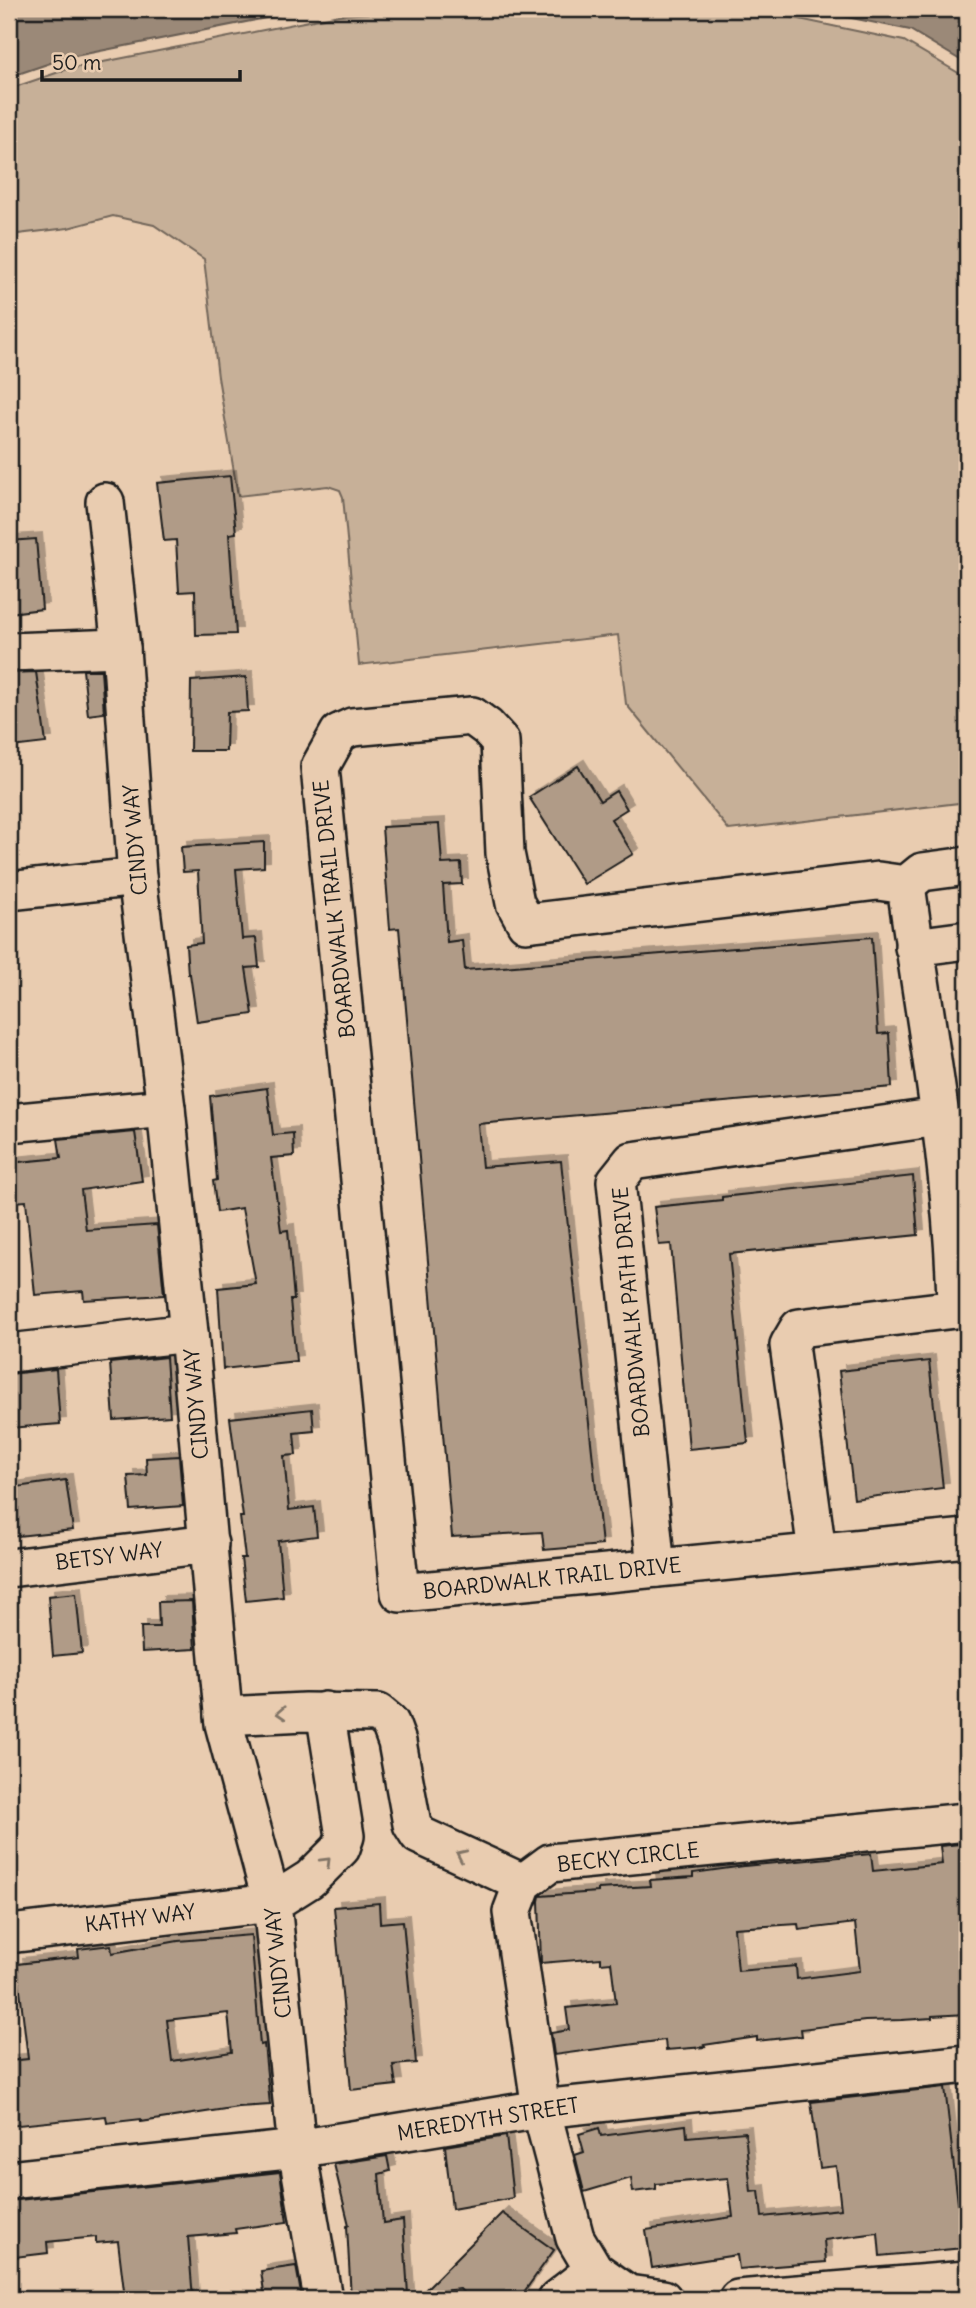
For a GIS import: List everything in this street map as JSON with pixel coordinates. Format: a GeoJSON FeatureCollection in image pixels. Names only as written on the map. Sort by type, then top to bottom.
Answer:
{"type":"FeatureCollection","features":[{"type":"Feature","properties":{"kind":"street","name":"CINDY WAY"},"geometry":{"type":"LineString","coordinates":[[105,502],[121,648],[137,877],[166,1108],[190,1333],[223,1716],[272,1903],[297,2149],[323,2299]]}},
{"type":"Feature","properties":{"kind":"street"},"geometry":{"type":"LineString","coordinates":[[9,652],[121,648]]}},
{"type":"Feature","properties":{"kind":"street","name":"BOARDWALK TRAIL DRIVE"},"geometry":{"type":"LineString","coordinates":[[906,885],[878,881],[526,923],[515,903],[505,853],[500,741],[487,727],[472,716],[352,727],[339,733],[320,767],[400,1593],[967,1538]]}},
{"type":"Feature","properties":{"kind":"street"},"geometry":{"type":"LineString","coordinates":[[817,1552],[789,1345],[799,1328],[956,1309],[955,1258],[939,1117],[906,885],[922,872],[967,866]]}},
{"type":"Feature","properties":{"kind":"street"},"geometry":{"type":"LineString","coordinates":[[9,891],[137,877]]}},
{"type":"Feature","properties":{"kind":"street"},"geometry":{"type":"LineString","coordinates":[[914,947],[967,940]]}},
{"type":"Feature","properties":{"kind":"street"},"geometry":{"type":"LineString","coordinates":[[9,1123],[166,1108]]}},
{"type":"Feature","properties":{"kind":"street","name":"BOARDWALK PATH DRIVE"},"geometry":{"type":"LineString","coordinates":[[656,1568],[616,1181],[632,1161],[939,1117]]}},
{"type":"Feature","properties":{"kind":"street"},"geometry":{"type":"LineString","coordinates":[[9,1353],[190,1333]]}},
{"type":"Feature","properties":{"kind":"street","name":"BETSY WAY"},"geometry":{"type":"LineString","coordinates":[[9,1568],[209,1544]]}},
{"type":"Feature","properties":{"kind":"street"},"geometry":{"type":"LineString","coordinates":[[272,1903],[310,1879],[341,1848],[345,1836],[325,1712]]}},
{"type":"Feature","properties":{"kind":"street"},"geometry":{"type":"LineString","coordinates":[[223,1716],[378,1713],[390,1723],[397,1742],[412,1824],[419,1835],[523,1883],[512,1912],[541,2109],[575,2238],[594,2270],[628,2294],[663,2299]]}},
{"type":"Feature","properties":{"kind":"street","name":"BECKY CIRCLE"},"geometry":{"type":"LineString","coordinates":[[523,1883],[550,1863],[967,1822]]}},
{"type":"Feature","properties":{"kind":"street","name":"KATHY WAY"},"geometry":{"type":"LineString","coordinates":[[9,1934],[272,1903]]}},
{"type":"Feature","properties":{"kind":"street","name":"MEREDYTH STREET"},"geometry":{"type":"LineString","coordinates":[[9,2180],[297,2149],[541,2109],[967,2064]]}},
{"type":"Feature","properties":{"kind":"street"},"geometry":{"type":"LineString","coordinates":[[557,2299],[594,2270]]}},
{"type":"Feature","properties":{"kind":"street"},"geometry":{"type":"LineString","coordinates":[[738,2299],[967,2280]]}},
{"type":"Feature","properties":{"kind":"shaded area"},"geometry":{"type":"Polygon","coordinates":[[[9,9],[311,9],[65,58],[9,77],[9,9]]]}},
{"type":"Feature","properties":{"kind":"shaded area"},"geometry":{"type":"Polygon","coordinates":[[[448,9],[752,9],[904,41],[967,78],[967,802],[729,830],[626,704],[618,635],[359,665],[343,497],[340,490],[328,486],[238,496],[218,377],[204,259],[154,225],[113,216],[68,228],[9,235],[9,89],[68,69],[339,15],[448,9]]]}},
{"type":"Feature","properties":{"kind":"shaded area"},"geometry":{"type":"Polygon","coordinates":[[[808,9],[967,9],[967,64],[910,30],[808,9]]]}},
{"type":"Feature","properties":{"kind":"building"},"geometry":{"type":"Polygon","coordinates":[[[230,476],[236,533],[229,534],[236,634],[196,635],[195,591],[179,592],[176,540],[164,541],[157,483],[230,476]]]}},
{"type":"Feature","properties":{"kind":"building"},"geometry":{"type":"Polygon","coordinates":[[[36,539],[42,609],[9,613],[9,541],[36,539]]]}},
{"type":"Feature","properties":{"kind":"building"},"geometry":{"type":"Polygon","coordinates":[[[83,670],[101,670],[104,713],[88,715],[83,670]]]}},
{"type":"Feature","properties":{"kind":"building"},"geometry":{"type":"Polygon","coordinates":[[[36,672],[46,743],[12,747],[9,673],[36,672]]]}},
{"type":"Feature","properties":{"kind":"building"},"geometry":{"type":"Polygon","coordinates":[[[246,677],[248,711],[227,712],[226,751],[190,751],[191,681],[246,677]]]}},
{"type":"Feature","properties":{"kind":"building"},"geometry":{"type":"Polygon","coordinates":[[[578,766],[600,801],[616,791],[627,809],[611,819],[633,854],[584,884],[529,797],[578,766]]]}},
{"type":"Feature","properties":{"kind":"building"},"geometry":{"type":"Polygon","coordinates":[[[439,824],[442,864],[461,863],[462,884],[443,885],[447,942],[462,940],[465,970],[872,937],[878,1034],[889,1033],[892,1087],[478,1124],[482,1167],[561,1161],[602,1545],[544,1550],[542,1532],[452,1537],[399,928],[390,929],[382,827],[439,824]]]}},
{"type":"Feature","properties":{"kind":"building"},"geometry":{"type":"Polygon","coordinates":[[[264,842],[264,867],[236,869],[242,939],[256,938],[259,967],[246,968],[253,1014],[197,1022],[188,974],[186,945],[202,943],[198,871],[183,872],[181,847],[264,842]]]}},
{"type":"Feature","properties":{"kind":"building"},"geometry":{"type":"Polygon","coordinates":[[[267,1088],[273,1135],[293,1133],[294,1156],[271,1158],[281,1231],[288,1230],[294,1300],[290,1300],[296,1361],[223,1369],[218,1288],[256,1284],[242,1208],[217,1212],[213,1181],[217,1180],[210,1096],[267,1088]]]}},
{"type":"Feature","properties":{"kind":"building"},"geometry":{"type":"Polygon","coordinates":[[[135,1132],[142,1181],[81,1190],[86,1230],[157,1225],[164,1295],[84,1300],[83,1291],[35,1295],[26,1201],[14,1202],[9,1163],[61,1158],[58,1139],[135,1132]]]}},
{"type":"Feature","properties":{"kind":"building"},"geometry":{"type":"Polygon","coordinates":[[[913,1176],[918,1235],[729,1254],[748,1443],[689,1449],[671,1244],[659,1245],[654,1207],[913,1176]]]}},
{"type":"Feature","properties":{"kind":"building"},"geometry":{"type":"Polygon","coordinates":[[[166,1357],[170,1416],[114,1420],[110,1363],[166,1357]]]}},
{"type":"Feature","properties":{"kind":"building"},"geometry":{"type":"Polygon","coordinates":[[[929,1361],[943,1488],[854,1499],[839,1371],[929,1361]]]}},
{"type":"Feature","properties":{"kind":"building"},"geometry":{"type":"Polygon","coordinates":[[[56,1369],[60,1424],[9,1428],[9,1374],[56,1369]]]}},
{"type":"Feature","properties":{"kind":"building"},"geometry":{"type":"Polygon","coordinates":[[[312,1409],[314,1431],[294,1433],[296,1455],[284,1456],[289,1510],[314,1507],[317,1536],[278,1541],[283,1597],[246,1601],[241,1558],[245,1558],[240,1517],[243,1517],[230,1418],[312,1409]]]}},
{"type":"Feature","properties":{"kind":"building"},"geometry":{"type":"Polygon","coordinates":[[[179,1456],[183,1506],[131,1510],[128,1476],[147,1475],[146,1458],[179,1456]]]}},
{"type":"Feature","properties":{"kind":"building"},"geometry":{"type":"Polygon","coordinates":[[[66,1480],[73,1530],[9,1537],[9,1488],[66,1480]]]}},
{"type":"Feature","properties":{"kind":"building"},"geometry":{"type":"Polygon","coordinates":[[[76,1593],[82,1653],[53,1656],[48,1596],[76,1593]]]}},
{"type":"Feature","properties":{"kind":"building"},"geometry":{"type":"Polygon","coordinates":[[[192,1601],[195,1649],[142,1652],[141,1627],[159,1627],[158,1602],[192,1601]]]}},
{"type":"Feature","properties":{"kind":"building"},"geometry":{"type":"Polygon","coordinates":[[[960,1844],[967,1920],[967,2014],[865,2021],[801,2029],[802,2036],[757,2041],[757,2037],[704,2045],[705,2047],[666,2050],[665,2040],[554,2055],[551,2033],[569,2030],[566,2008],[616,2003],[611,1962],[601,1963],[601,1958],[541,1963],[540,1896],[651,1886],[650,1880],[693,1877],[693,1873],[744,1866],[871,1854],[873,1871],[942,1864],[940,1846],[960,1844]],[[855,1923],[799,1930],[798,1924],[734,1928],[738,1971],[796,1966],[797,1979],[860,1971],[855,1923]]]}},
{"type":"Feature","properties":{"kind":"building"},"geometry":{"type":"Polygon","coordinates":[[[379,1903],[380,1923],[403,1921],[416,2063],[393,2065],[396,2085],[351,2090],[334,1907],[379,1903]]]}},
{"type":"Feature","properties":{"kind":"building"},"geometry":{"type":"Polygon","coordinates":[[[251,1935],[260,2045],[264,2044],[270,2105],[238,2107],[141,2122],[141,2119],[107,2123],[106,2116],[9,2126],[9,2061],[28,2059],[17,1964],[79,1957],[78,1949],[111,1945],[112,1953],[178,1941],[251,1935]],[[228,2013],[167,2020],[172,2061],[232,2052],[228,2013]]]}},
{"type":"Feature","properties":{"kind":"building"},"geometry":{"type":"Polygon","coordinates":[[[945,2087],[963,2248],[880,2256],[878,2233],[824,2240],[826,2262],[739,2269],[737,2255],[652,2268],[646,2230],[733,2217],[728,2178],[656,2184],[656,2189],[633,2192],[631,2178],[584,2192],[575,2155],[584,2152],[579,2134],[599,2128],[601,2136],[686,2125],[687,2137],[745,2132],[751,2192],[759,2191],[762,2217],[841,2209],[836,2166],[820,2168],[811,2102],[945,2087]]]}},
{"type":"Feature","properties":{"kind":"building"},"geometry":{"type":"Polygon","coordinates":[[[506,2136],[513,2198],[452,2209],[445,2146],[506,2136]]]}},
{"type":"Feature","properties":{"kind":"building"},"geometry":{"type":"Polygon","coordinates":[[[387,2156],[390,2171],[379,2174],[383,2223],[403,2220],[408,2294],[351,2299],[349,2225],[334,2164],[387,2156]]]}},
{"type":"Feature","properties":{"kind":"building"},"geometry":{"type":"Polygon","coordinates":[[[280,2172],[287,2222],[235,2229],[236,2233],[188,2237],[193,2299],[125,2299],[118,2241],[96,2243],[96,2237],[47,2242],[48,2253],[15,2257],[9,2201],[280,2172]]]}},
{"type":"Feature","properties":{"kind":"building"},"geometry":{"type":"Polygon","coordinates":[[[502,2213],[554,2250],[519,2299],[469,2299],[460,2289],[422,2293],[502,2213]]]}},
{"type":"Feature","properties":{"kind":"building"},"geometry":{"type":"Polygon","coordinates":[[[296,2266],[302,2299],[265,2299],[261,2271],[296,2266]]]}}]}
